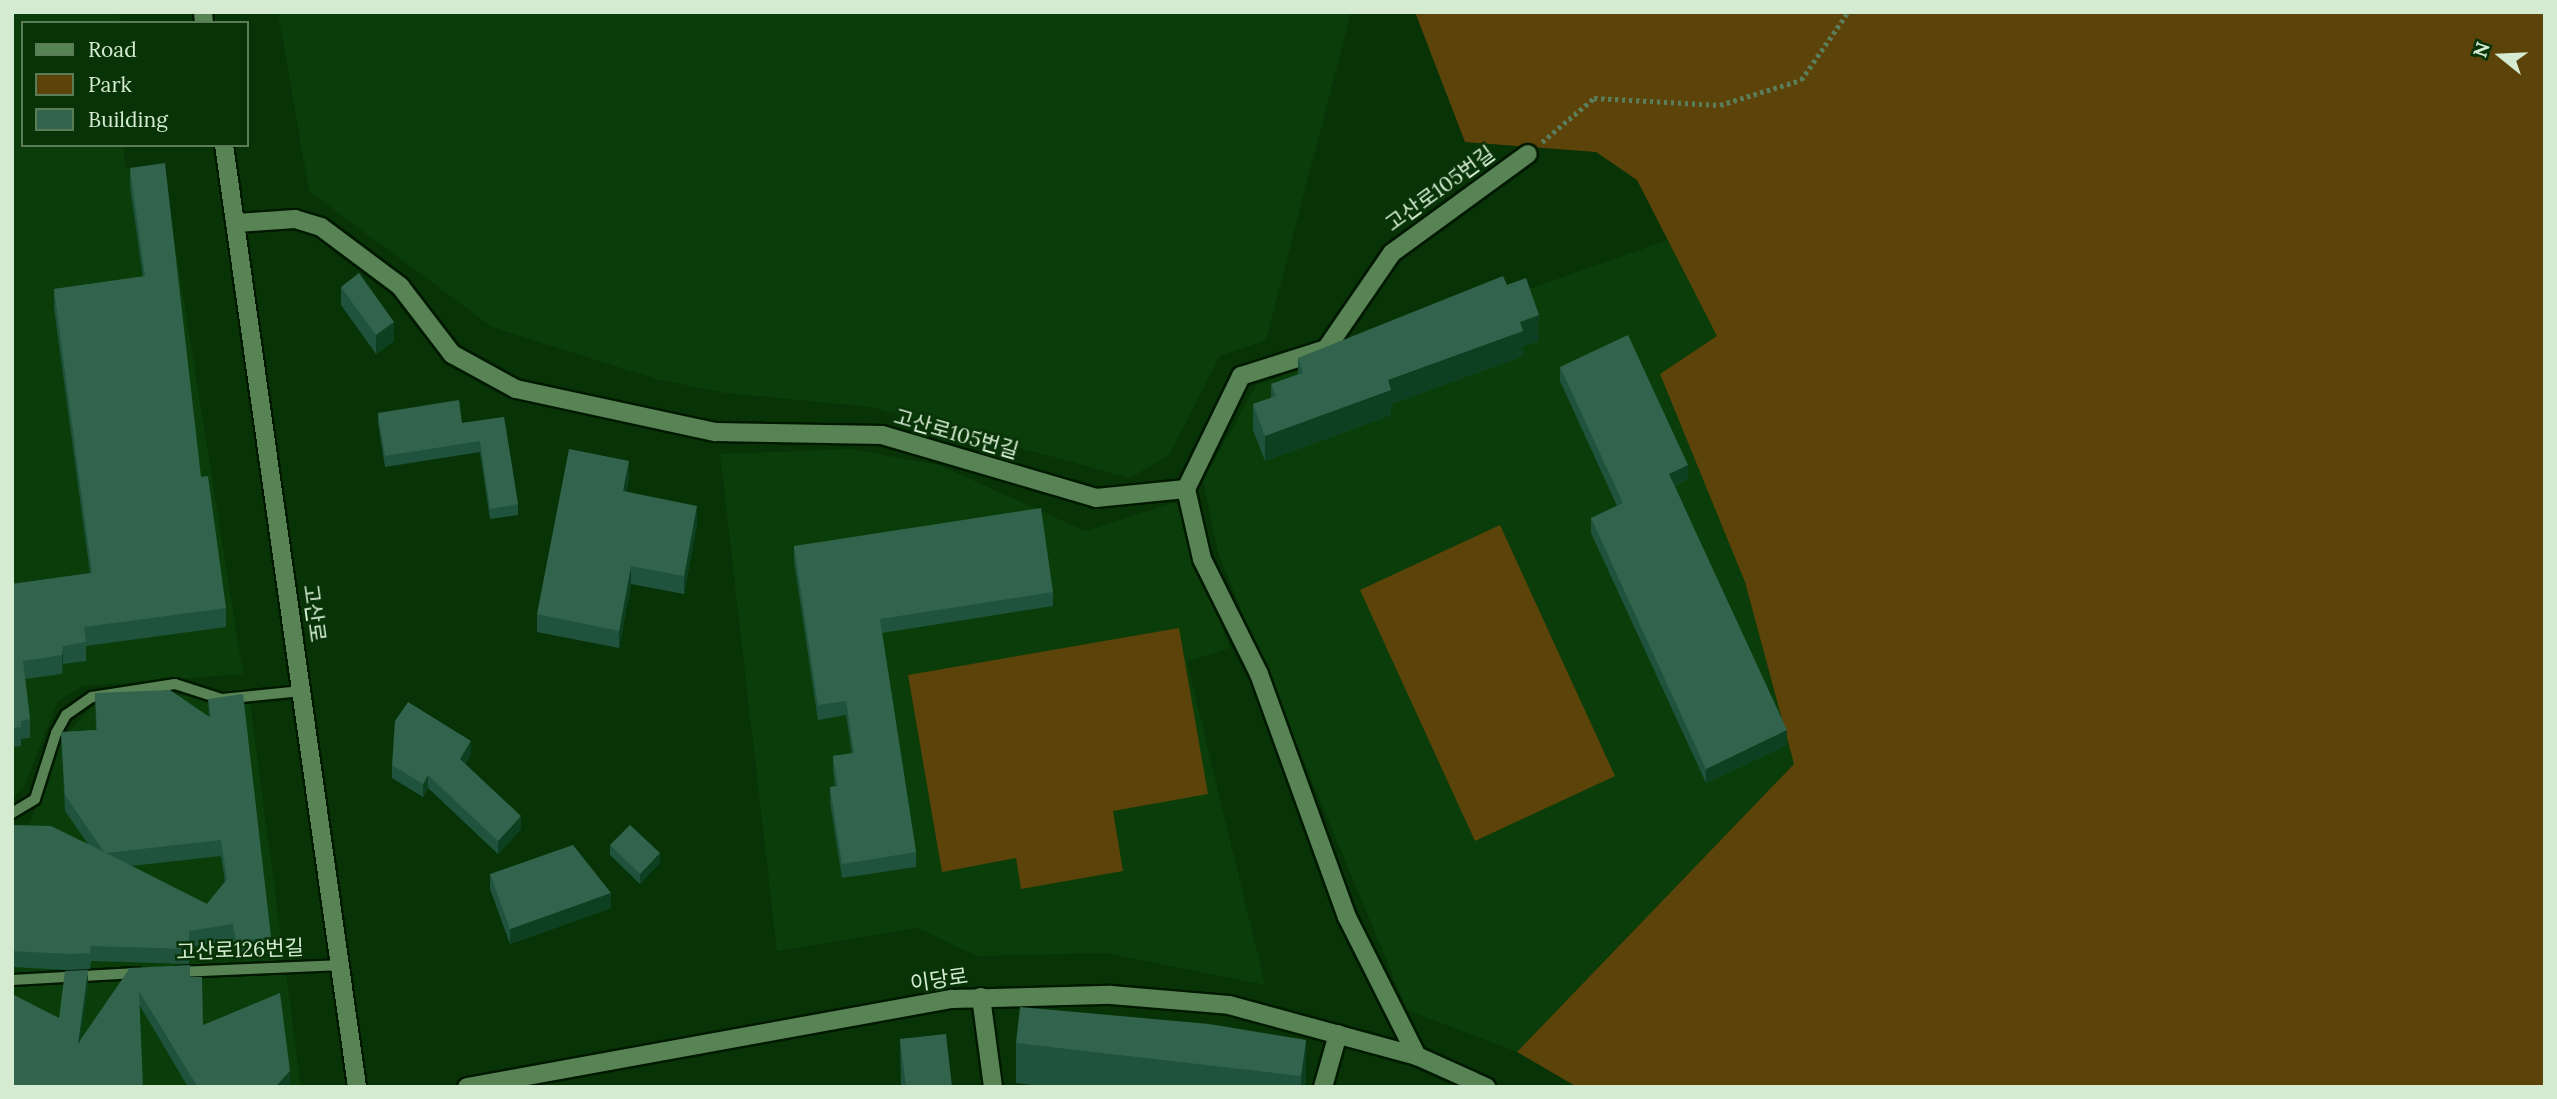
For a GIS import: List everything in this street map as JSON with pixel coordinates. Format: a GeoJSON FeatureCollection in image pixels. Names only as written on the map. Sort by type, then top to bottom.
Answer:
{"type":"FeatureCollection","features":[{"type":"Feature","properties":{"kind":"street","name":"고산로"},"geometry":{"type":"LineString","coordinates":[[223,147],[237,223],[343,965],[357,1087]]}},
{"type":"Feature","properties":{"kind":"street","name":"고산로105번길"},"geometry":{"type":"LineString","coordinates":[[237,223],[295,219],[341,239],[400,286],[452,354],[516,389],[715,432],[882,435],[1096,499],[1186,489],[1241,376],[1326,349],[1392,253],[1528,154]]}},
{"type":"Feature","properties":{"kind":"street"},"geometry":{"type":"LineString","coordinates":[[1186,489],[1202,559],[1259,674],[1347,917],[1417,1056]]}},
{"type":"Feature","properties":{"kind":"street","name":"이당로"},"geometry":{"type":"LineString","coordinates":[[467,1087],[981,997],[1111,995],[1228,1005],[1417,1056],[1486,1087]]}},
{"type":"Feature","properties":{"kind":"street"},"geometry":{"type":"LineString","coordinates":[[981,997],[993,1087]]}},
{"type":"Feature","properties":{"kind":"street"},"geometry":{"type":"LineString","coordinates":[[1323,1087],[1338,1034]]}},
{"type":"Feature","properties":{"kind":"lane"},"geometry":{"type":"LineString","coordinates":[[12,813],[35,799],[56,733],[66,715],[92,697],[175,684],[222,699],[302,691]]}},
{"type":"Feature","properties":{"kind":"lane","name":"고산로126번길"},"geometry":{"type":"LineString","coordinates":[[166,972],[343,965]]}},
{"type":"Feature","properties":{"kind":"lane","name":"고산로126번길"},"geometry":{"type":"LineString","coordinates":[[12,980],[152,972]]}},
{"type":"Feature","properties":{"kind":"path"},"geometry":{"type":"LineString","coordinates":[[1528,154],[1594,99],[1720,106],[1801,80],[1848,12]]}},
{"type":"Feature","properties":{"kind":"shaded area"},"geometry":{"type":"Polygon","coordinates":[[[12,12],[118,12],[120,21],[21,21],[21,147],[123,147],[126,168],[163,168],[243,674],[83,686],[58,701],[23,789],[12,797],[12,12]]]}},
{"type":"Feature","properties":{"kind":"shaded area"},"geometry":{"type":"Polygon","coordinates":[[[278,12],[1351,12],[1266,340],[1220,356],[1169,455],[1130,478],[872,407],[725,393],[656,379],[492,327],[309,191],[278,12]]]}},
{"type":"Feature","properties":{"kind":"shaded area"},"geometry":{"type":"Polygon","coordinates":[[[1668,240],[1718,337],[1745,582],[1794,764],[1517,1052],[1407,1010],[1219,556],[1203,481],[1256,385],[1668,240]]]}},
{"type":"Feature","properties":{"kind":"shaded area"},"geometry":{"type":"Polygon","coordinates":[[[850,449],[939,465],[1085,531],[1176,502],[1230,648],[1187,662],[1265,985],[1105,953],[977,956],[918,928],[777,951],[720,454],[850,449]]]}},
{"type":"Feature","properties":{"kind":"shaded area"},"geometry":{"type":"Polygon","coordinates":[[[248,688],[301,1087],[12,1087],[12,829],[28,827],[62,739],[95,703],[248,688]]]}},
{"type":"Feature","properties":{"kind":"green space"},"geometry":{"type":"Polygon","coordinates":[[[1415,12],[2545,12],[2545,1087],[1577,1087],[1517,1052],[1794,764],[1745,582],[1660,374],[1717,336],[1637,180],[1596,152],[1465,142],[1415,12]]]}},
{"type":"Feature","properties":{"kind":"green space"},"geometry":{"type":"Polygon","coordinates":[[[1500,525],[1615,776],[1475,841],[1360,590],[1500,525]]]}},
{"type":"Feature","properties":{"kind":"green space"},"geometry":{"type":"Polygon","coordinates":[[[1179,628],[1208,794],[1113,811],[1123,871],[1021,889],[1016,858],[942,872],[908,675],[1179,628]]]}},
{"type":"Feature","properties":{"kind":"building"},"geometry":{"type":"Polygon","coordinates":[[[165,163],[201,477],[208,476],[226,608],[84,627],[86,642],[63,646],[62,655],[23,661],[30,719],[21,721],[21,727],[12,728],[12,584],[92,573],[54,289],[145,276],[130,168],[165,163]]]}},
{"type":"Feature","properties":{"kind":"building"},"geometry":{"type":"Polygon","coordinates":[[[359,273],[394,322],[376,335],[341,287],[359,273]]]}},
{"type":"Feature","properties":{"kind":"building"},"geometry":{"type":"Polygon","coordinates":[[[1503,276],[1507,285],[1526,278],[1539,315],[1520,322],[1523,331],[1388,380],[1391,390],[1265,436],[1253,404],[1276,396],[1271,384],[1303,373],[1298,358],[1503,276]]]}},
{"type":"Feature","properties":{"kind":"building"},"geometry":{"type":"Polygon","coordinates":[[[1628,335],[1688,465],[1669,474],[1787,730],[1706,769],[1591,518],[1623,503],[1560,367],[1628,335]]]}},
{"type":"Feature","properties":{"kind":"building"},"geometry":{"type":"Polygon","coordinates":[[[459,400],[462,423],[504,417],[518,504],[490,509],[480,441],[385,456],[378,413],[459,400]]]}},
{"type":"Feature","properties":{"kind":"building"},"geometry":{"type":"Polygon","coordinates":[[[569,449],[629,461],[623,491],[697,506],[684,576],[631,566],[619,631],[537,614],[569,449]]]}},
{"type":"Feature","properties":{"kind":"building"},"geometry":{"type":"Polygon","coordinates":[[[1041,508],[1053,592],[880,619],[916,852],[842,864],[830,787],[838,786],[833,756],[854,753],[846,701],[818,705],[794,546],[1041,508]]]}},
{"type":"Feature","properties":{"kind":"building"},"geometry":{"type":"Polygon","coordinates":[[[170,690],[211,718],[208,699],[243,694],[271,937],[236,942],[233,924],[189,931],[189,949],[91,946],[90,953],[12,951],[12,825],[51,826],[104,852],[65,795],[61,732],[97,730],[95,693],[170,690]],[[221,840],[106,853],[207,904],[227,879],[221,840]]]}},
{"type":"Feature","properties":{"kind":"building"},"geometry":{"type":"Polygon","coordinates":[[[408,702],[471,741],[460,759],[521,816],[498,841],[428,775],[423,784],[392,765],[395,721],[408,702]]]}},
{"type":"Feature","properties":{"kind":"building"},"geometry":{"type":"Polygon","coordinates":[[[630,825],[660,853],[640,874],[610,845],[630,825]]]}},
{"type":"Feature","properties":{"kind":"building"},"geometry":{"type":"Polygon","coordinates":[[[573,845],[611,893],[510,929],[490,874],[573,845]]]}},
{"type":"Feature","properties":{"kind":"building"},"geometry":{"type":"Polygon","coordinates":[[[190,965],[190,977],[202,977],[203,1025],[280,993],[290,1071],[275,1087],[194,1087],[197,1086],[139,991],[143,1087],[12,1087],[12,994],[59,1018],[65,971],[88,970],[78,1044],[130,968],[190,965]]]}},
{"type":"Feature","properties":{"kind":"building"},"geometry":{"type":"Polygon","coordinates":[[[1020,1007],[1209,1024],[1306,1040],[1301,1076],[1016,1043],[1020,1007]]]}},
{"type":"Feature","properties":{"kind":"building"},"geometry":{"type":"Polygon","coordinates":[[[946,1034],[952,1087],[906,1087],[900,1039],[946,1034]]]}}]}
